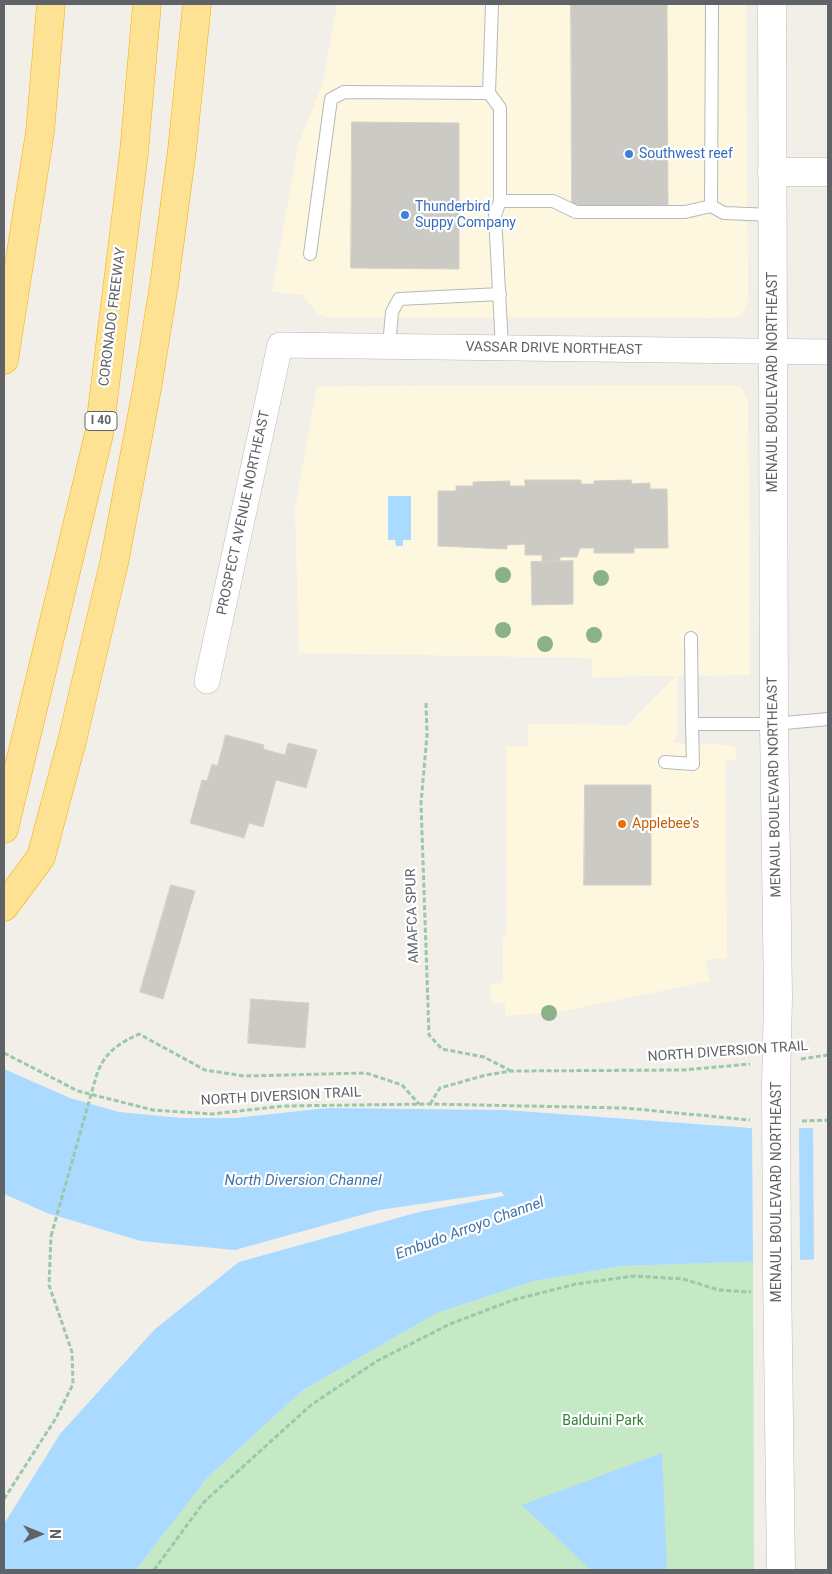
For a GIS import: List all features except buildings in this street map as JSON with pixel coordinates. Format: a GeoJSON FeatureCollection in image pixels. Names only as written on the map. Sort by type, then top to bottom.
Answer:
{"type":"FeatureCollection","features":[{"type":"Feature","properties":{"kind":"highway"},"geometry":{"type":"LineString","coordinates":[[34,4],[40,132]]}},
{"type":"Feature","properties":{"kind":"highway"},"geometry":{"type":"LineString","coordinates":[[4,360],[40,132],[51,4]]}},
{"type":"Feature","properties":{"kind":"highway","name":"CORONADO FREEWAY"},"geometry":{"type":"LineString","coordinates":[[4,830],[99,434],[134,152],[147,4]]}},
{"type":"Feature","properties":{"kind":"highway"},"geometry":{"type":"LineString","coordinates":[[4,907],[41,857],[72,741],[114,564],[139,435],[164,285],[182,150],[197,4]]}},
{"type":"Feature","properties":{"kind":"main road","name":"MENAUL BOULEVARD NORTHEAST"},"geometry":{"type":"LineString","coordinates":[[772,4],[774,724],[778,997],[776,1074],[777,1281],[781,1570]]}},
{"type":"Feature","properties":{"kind":"main road"},"geometry":{"type":"LineString","coordinates":[[772,172],[828,172]]}},
{"type":"Feature","properties":{"kind":"street","name":"VASSAR DRIVE NORTHEAST"},"geometry":{"type":"LineString","coordinates":[[280,345],[828,352]]}},
{"type":"Feature","properties":{"kind":"street","name":"PROSPECT AVENUE NORTHEAST"},"geometry":{"type":"LineString","coordinates":[[207,681],[280,345]]}},
{"type":"Feature","properties":{"kind":"lane"},"geometry":{"type":"LineString","coordinates":[[492,4],[489,93],[500,108],[500,201],[495,215],[502,348]]}},
{"type":"Feature","properties":{"kind":"lane"},"geometry":{"type":"LineString","coordinates":[[711,206],[712,4]]}},
{"type":"Feature","properties":{"kind":"lane"},"geometry":{"type":"LineString","coordinates":[[310,254],[331,99],[344,92],[489,93]]}},
{"type":"Feature","properties":{"kind":"lane"},"geometry":{"type":"LineString","coordinates":[[500,201],[553,201],[576,212],[685,212],[711,206],[724,213],[772,215]]}},
{"type":"Feature","properties":{"kind":"lane"},"geometry":{"type":"LineString","coordinates":[[389,346],[392,312],[399,299],[500,294]]}},
{"type":"Feature","properties":{"kind":"lane"},"geometry":{"type":"LineString","coordinates":[[665,762],[693,764],[691,638]]}},
{"type":"Feature","properties":{"kind":"lane"},"geometry":{"type":"LineString","coordinates":[[692,724],[774,724],[828,719]]}},
{"type":"Feature","properties":{"kind":"path","name":"AMAFCA SPUR"},"geometry":{"type":"LineString","coordinates":[[426,703],[427,735],[421,803],[429,1035],[442,1049],[484,1057],[511,1071]]}},
{"type":"Feature","properties":{"kind":"path"},"geometry":{"type":"LineString","coordinates":[[4,1499],[56,1418],[73,1384],[72,1352],[49,1285],[51,1236],[101,1060],[124,1040],[139,1034],[205,1070],[244,1076],[366,1073],[402,1085],[419,1105]]}},
{"type":"Feature","properties":{"kind":"path","name":"NORTH DIVERSION TRAIL"},"geometry":{"type":"LineString","coordinates":[[4,1053],[78,1092],[153,1110],[212,1114],[283,1106],[430,1104],[625,1108],[723,1119],[752,1120]]}},
{"type":"Feature","properties":{"kind":"path","name":"NORTH DIVERSION TRAIL"},"geometry":{"type":"LineString","coordinates":[[430,1104],[440,1088],[486,1075],[511,1071],[684,1070],[776,1074],[828,1055]]}},
{"type":"Feature","properties":{"kind":"path"},"geometry":{"type":"LineString","coordinates":[[801,1121],[828,1120]]}},
{"type":"Feature","properties":{"kind":"path"},"geometry":{"type":"LineString","coordinates":[[154,1570],[204,1502],[311,1406],[377,1361],[450,1324],[522,1298],[576,1284],[634,1276],[683,1279],[719,1290],[777,1281]]}},
{"type":"Feature","properties":{"kind":"shaded area"},"geometry":{"type":"Polygon","coordinates":[[[337,4],[746,4],[748,300],[744,312],[737,317],[724,318],[325,317],[318,314],[303,295],[272,292],[298,146],[323,83],[337,4]]]}},
{"type":"Feature","properties":{"kind":"shaded area"},"geometry":{"type":"Polygon","coordinates":[[[729,385],[740,387],[748,400],[750,675],[677,676],[678,730],[673,743],[728,745],[735,748],[737,760],[725,759],[727,958],[706,960],[710,981],[558,1012],[505,1016],[505,1003],[491,1003],[491,984],[503,983],[503,939],[507,935],[506,746],[528,746],[528,724],[628,725],[676,676],[592,677],[592,658],[299,653],[295,509],[317,386],[729,385]]]}},
{"type":"Feature","properties":{"kind":"green space","name":"Balduini Park"},"geometry":{"type":"Polygon","coordinates":[[[753,1261],[754,1570],[136,1570],[207,1478],[303,1390],[437,1313],[534,1281],[622,1266],[753,1261]]]}},
{"type":"Feature","properties":{"kind":"water"},"geometry":{"type":"Polygon","coordinates":[[[388,496],[411,496],[411,540],[403,540],[403,546],[396,546],[395,540],[388,540],[388,496]]]}},
{"type":"Feature","properties":{"kind":"water"},"geometry":{"type":"Polygon","coordinates":[[[4,1069],[70,1098],[119,1112],[181,1118],[235,1118],[327,1108],[505,1110],[750,1128],[828,1128],[828,1259],[622,1266],[534,1281],[437,1313],[303,1390],[207,1478],[136,1570],[4,1570],[4,1524],[60,1434],[155,1329],[239,1262],[419,1212],[504,1196],[502,1192],[379,1210],[235,1250],[141,1241],[47,1213],[4,1194],[4,1069]]]}},
{"type":"Feature","properties":{"kind":"water"},"geometry":{"type":"Polygon","coordinates":[[[662,1453],[667,1570],[591,1570],[522,1505],[662,1453]]]}},
{"type":"Feature","properties":{"kind":"pier"},"geometry":{"type":"Polygon","coordinates":[[[752,1125],[799,1125],[800,1262],[753,1263],[752,1125]]]}},
{"type":"Feature","properties":{"kind":"pier"},"geometry":{"type":"Polygon","coordinates":[[[813,1125],[828,1125],[828,1261],[814,1262],[813,1125]]]}},
{"type":"Feature","properties":{"kind":"place","name":"Southwest reef"},"geometry":{"type":"Point","coordinates":[629,154]}},
{"type":"Feature","properties":{"kind":"place","name":"Thunderbird Suppy Company"},"geometry":{"type":"Point","coordinates":[405,215]}},
{"type":"Feature","properties":{"kind":"place","name":"Applebee's"},"geometry":{"type":"Point","coordinates":[622,824]}},
{"type":"Feature","properties":{"kind":"water label","name":"North Diversion Channel"},"geometry":{"type":"Point","coordinates":[303,1181]}},
{"type":"Feature","properties":{"kind":"water label","name":"Embudo Arroyo Channel"},"geometry":{"type":"Point","coordinates":[470,1229]}}]}
